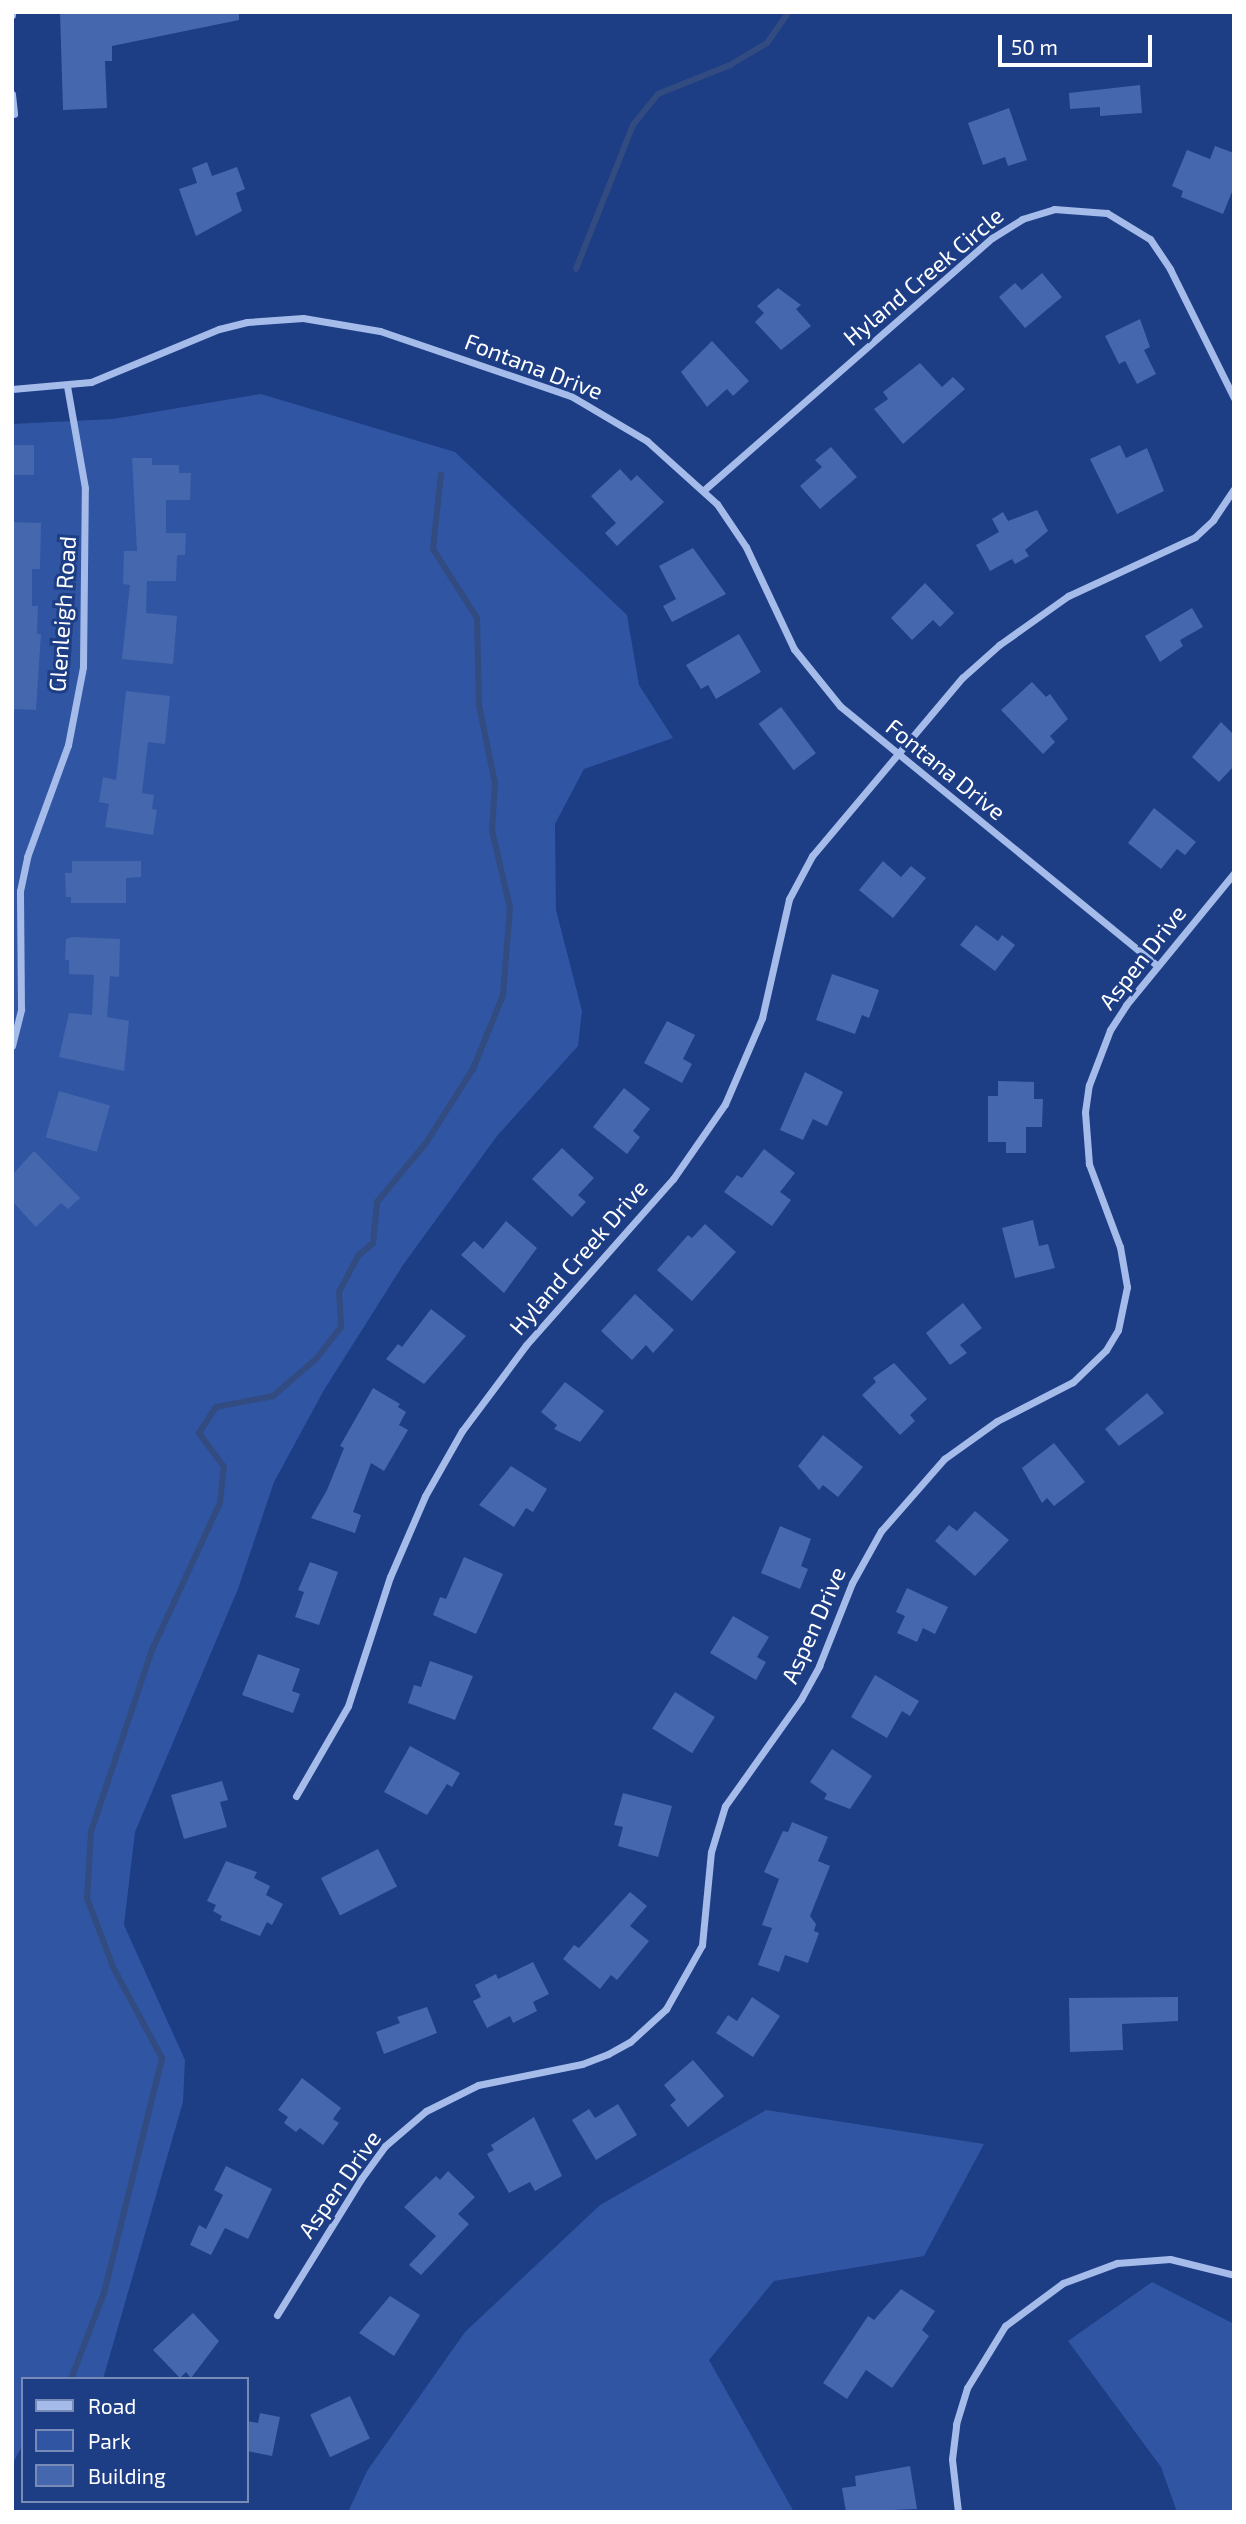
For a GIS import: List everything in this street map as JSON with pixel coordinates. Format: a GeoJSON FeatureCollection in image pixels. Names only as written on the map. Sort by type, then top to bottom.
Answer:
{"type":"FeatureCollection","features":[{"type":"Feature","properties":{"kind":"street"},"geometry":{"type":"LineString","coordinates":[[12,94],[14,114]]}},
{"type":"Feature","properties":{"kind":"street","name":"Hyland Creek Circle"},"geometry":{"type":"LineString","coordinates":[[705,490],[992,238],[1022,219],[1054,209],[1107,213],[1150,239],[1170,269],[1234,398]]}},
{"type":"Feature","properties":{"kind":"street","name":"Fontana Drive"},"geometry":{"type":"LineString","coordinates":[[12,388],[67,386],[122,373],[201,336],[247,322],[328,319],[380,331],[571,396],[625,426],[705,490],[746,547],[780,622],[809,671],[840,706],[1156,965]]}},
{"type":"Feature","properties":{"kind":"street","name":"Glenleigh Road"},"geometry":{"type":"LineString","coordinates":[[12,1046],[21,1009],[17,927],[22,880],[68,745],[83,667],[85,488],[67,386]]}},
{"type":"Feature","properties":{"kind":"street"},"geometry":{"type":"LineString","coordinates":[[895,753],[962,678],[999,645],[1068,596],[1195,537],[1213,520],[1234,489]]}},
{"type":"Feature","properties":{"kind":"street","name":"Hyland Creek Drive"},"geometry":{"type":"LineString","coordinates":[[296,1796],[348,1706],[390,1577],[441,1466],[505,1370],[673,1179],[712,1127],[762,1018],[782,922],[799,878],[895,753]]}},
{"type":"Feature","properties":{"kind":"street","name":"Aspen Drive"},"geometry":{"type":"LineString","coordinates":[[277,2315],[361,2179],[385,2146],[426,2110],[478,2085],[582,2064],[608,2054],[630,2042],[666,2009],[702,1945],[708,1920],[711,1852],[725,1806],[801,1699],[819,1666],[852,1583],[881,1531],[921,1482],[969,1439],[1073,1382],[1106,1350],[1124,1310],[1125,1266],[1092,1177],[1085,1112],[1089,1085],[1110,1030],[1156,965],[1234,873]]}},
{"type":"Feature","properties":{"kind":"street"},"geometry":{"type":"LineString","coordinates":[[958,2512],[952,2459],[956,2424],[967,2388],[1005,2326],[1063,2283],[1117,2263],[1170,2259],[1234,2275]]}},
{"type":"Feature","properties":{"kind":"green space"},"geometry":{"type":"Polygon","coordinates":[[[261,394],[455,452],[627,615],[639,685],[673,738],[584,769],[555,824],[556,910],[582,1011],[578,1046],[497,1136],[403,1265],[324,1390],[274,1482],[238,1589],[135,1832],[124,1925],[185,2060],[183,2102],[104,2377],[21,2377],[21,2448],[12,2465],[12,424],[113,419],[261,394]]]}},
{"type":"Feature","properties":{"kind":"green space"},"geometry":{"type":"Polygon","coordinates":[[[766,2110],[984,2144],[924,2256],[774,2281],[709,2360],[794,2512],[348,2512],[367,2471],[465,2332],[600,2205],[766,2110]]]}},
{"type":"Feature","properties":{"kind":"green space"},"geometry":{"type":"Polygon","coordinates":[[[1152,2282],[1234,2324],[1234,2512],[1177,2512],[1161,2467],[1068,2341],[1152,2282]]]}},
{"type":"Feature","properties":{"kind":"building"},"geometry":{"type":"Polygon","coordinates":[[[60,12],[239,12],[239,20],[112,46],[112,61],[105,61],[107,108],[63,110],[60,12]]]}},
{"type":"Feature","properties":{"kind":"building"},"geometry":{"type":"Polygon","coordinates":[[[1140,85],[1142,113],[1100,116],[1100,107],[1070,109],[1069,93],[1140,85]]]}},
{"type":"Feature","properties":{"kind":"building"},"geometry":{"type":"Polygon","coordinates":[[[1009,108],[1027,160],[1008,166],[1005,157],[983,165],[968,123],[1009,108]]]}},
{"type":"Feature","properties":{"kind":"building"},"geometry":{"type":"Polygon","coordinates":[[[1215,146],[1234,153],[1234,187],[1223,214],[1181,197],[1183,191],[1172,186],[1187,150],[1210,159],[1215,146]]]}},
{"type":"Feature","properties":{"kind":"building"},"geometry":{"type":"Polygon","coordinates":[[[207,162],[212,176],[237,167],[245,189],[236,193],[242,211],[196,236],[179,189],[197,183],[192,168],[207,162]]]}},
{"type":"Feature","properties":{"kind":"building"},"geometry":{"type":"Polygon","coordinates":[[[1042,273],[1062,297],[1025,328],[999,297],[1015,283],[1022,290],[1042,273]]]}},
{"type":"Feature","properties":{"kind":"building"},"geometry":{"type":"Polygon","coordinates":[[[778,288],[801,305],[796,309],[811,326],[781,350],[755,322],[764,313],[757,306],[778,288]]]}},
{"type":"Feature","properties":{"kind":"building"},"geometry":{"type":"Polygon","coordinates":[[[1140,319],[1150,347],[1144,350],[1156,374],[1137,384],[1125,361],[1119,364],[1105,336],[1140,319]]]}},
{"type":"Feature","properties":{"kind":"building"},"geometry":{"type":"Polygon","coordinates":[[[712,341],[749,381],[733,396],[727,389],[707,407],[681,372],[712,341]]]}},
{"type":"Feature","properties":{"kind":"building"},"geometry":{"type":"Polygon","coordinates":[[[920,363],[942,387],[953,377],[965,389],[903,444],[874,409],[888,399],[883,392],[920,363]]]}},
{"type":"Feature","properties":{"kind":"building"},"geometry":{"type":"Polygon","coordinates":[[[12,445],[34,445],[34,475],[12,475],[12,445]]]}},
{"type":"Feature","properties":{"kind":"building"},"geometry":{"type":"Polygon","coordinates":[[[1120,445],[1126,458],[1147,448],[1164,491],[1117,514],[1090,459],[1120,445]]]}},
{"type":"Feature","properties":{"kind":"building"},"geometry":{"type":"Polygon","coordinates":[[[831,447],[857,477],[820,509],[800,486],[822,467],[815,460],[831,447]]]}},
{"type":"Feature","properties":{"kind":"building"},"geometry":{"type":"Polygon","coordinates":[[[132,458],[152,458],[152,465],[179,465],[179,473],[191,473],[190,500],[166,500],[166,533],[186,533],[185,555],[177,555],[176,581],[147,581],[146,613],[177,616],[173,664],[122,659],[130,585],[123,584],[124,551],[137,551],[132,458]]]}},
{"type":"Feature","properties":{"kind":"building"},"geometry":{"type":"Polygon","coordinates":[[[620,469],[631,481],[637,475],[664,502],[617,546],[605,533],[616,523],[591,496],[620,469]]]}},
{"type":"Feature","properties":{"kind":"building"},"geometry":{"type":"Polygon","coordinates":[[[1037,510],[1048,531],[1025,550],[1029,556],[1015,564],[1012,559],[990,571],[976,545],[999,532],[992,519],[1003,512],[1008,521],[1037,510]]]}},
{"type":"Feature","properties":{"kind":"building"},"geometry":{"type":"Polygon","coordinates":[[[12,522],[41,523],[40,569],[32,569],[32,606],[38,606],[37,634],[41,634],[36,710],[12,709],[12,522]]]}},
{"type":"Feature","properties":{"kind":"building"},"geometry":{"type":"Polygon","coordinates":[[[693,548],[726,594],[672,622],[663,606],[676,599],[659,566],[693,548]]]}},
{"type":"Feature","properties":{"kind":"building"},"geometry":{"type":"Polygon","coordinates":[[[925,583],[954,613],[940,627],[933,620],[912,640],[891,618],[925,583]]]}},
{"type":"Feature","properties":{"kind":"building"},"geometry":{"type":"Polygon","coordinates":[[[1192,608],[1203,627],[1180,640],[1183,646],[1160,662],[1145,636],[1192,608]]]}},
{"type":"Feature","properties":{"kind":"building"},"geometry":{"type":"Polygon","coordinates":[[[739,634],[761,672],[716,699],[708,685],[701,689],[686,665],[739,634]]]}},
{"type":"Feature","properties":{"kind":"building"},"geometry":{"type":"Polygon","coordinates":[[[1032,682],[1046,697],[1050,694],[1068,719],[1050,736],[1055,742],[1043,754],[1001,710],[1032,682]]]}},
{"type":"Feature","properties":{"kind":"building"},"geometry":{"type":"Polygon","coordinates":[[[126,691],[170,696],[165,744],[148,742],[142,793],[154,795],[152,809],[157,810],[153,835],[105,827],[109,804],[99,802],[103,777],[116,780],[126,691]]]}},
{"type":"Feature","properties":{"kind":"building"},"geometry":{"type":"Polygon","coordinates":[[[781,707],[816,753],[794,770],[759,724],[781,707]]]}},
{"type":"Feature","properties":{"kind":"building"},"geometry":{"type":"Polygon","coordinates":[[[1221,722],[1234,735],[1234,766],[1219,782],[1192,757],[1221,722]]]}},
{"type":"Feature","properties":{"kind":"building"},"geometry":{"type":"Polygon","coordinates":[[[1154,808],[1196,842],[1185,855],[1177,849],[1161,869],[1128,843],[1154,808]]]}},
{"type":"Feature","properties":{"kind":"building"},"geometry":{"type":"Polygon","coordinates":[[[72,861],[141,861],[141,877],[126,878],[126,903],[71,903],[71,897],[66,897],[65,873],[72,873],[72,861]]]}},
{"type":"Feature","properties":{"kind":"building"},"geometry":{"type":"Polygon","coordinates":[[[883,861],[901,877],[911,866],[926,878],[893,918],[859,890],[883,861]]]}},
{"type":"Feature","properties":{"kind":"building"},"geometry":{"type":"Polygon","coordinates":[[[976,925],[998,941],[1002,935],[1015,945],[995,971],[960,945],[976,925]]]}},
{"type":"Feature","properties":{"kind":"building"},"geometry":{"type":"Polygon","coordinates":[[[66,939],[120,939],[119,977],[110,976],[107,1017],[129,1021],[124,1071],[59,1057],[69,1013],[92,1015],[94,975],[69,974],[69,960],[65,960],[66,939]]]}},
{"type":"Feature","properties":{"kind":"building"},"geometry":{"type":"Polygon","coordinates":[[[832,974],[879,990],[869,1018],[862,1015],[855,1034],[816,1020],[832,974]]]}},
{"type":"Feature","properties":{"kind":"building"},"geometry":{"type":"Polygon","coordinates":[[[667,1021],[695,1035],[683,1059],[692,1064],[682,1083],[644,1063],[667,1021]]]}},
{"type":"Feature","properties":{"kind":"building"},"geometry":{"type":"Polygon","coordinates":[[[805,1072],[843,1092],[827,1126],[813,1119],[803,1140],[780,1130],[805,1072]]]}},
{"type":"Feature","properties":{"kind":"building"},"geometry":{"type":"Polygon","coordinates":[[[998,1081],[1034,1082],[1034,1099],[1043,1099],[1042,1127],[1026,1127],[1026,1153],[1006,1153],[1006,1142],[988,1142],[988,1096],[998,1096],[998,1081]]]}},
{"type":"Feature","properties":{"kind":"building"},"geometry":{"type":"Polygon","coordinates":[[[624,1088],[650,1109],[633,1131],[640,1137],[627,1154],[593,1127],[624,1088]]]}},
{"type":"Feature","properties":{"kind":"building"},"geometry":{"type":"Polygon","coordinates":[[[59,1091],[110,1106],[97,1152],[46,1137],[59,1091]]]}},
{"type":"Feature","properties":{"kind":"building"},"geometry":{"type":"Polygon","coordinates":[[[562,1148],[594,1178],[578,1195],[586,1202],[572,1217],[532,1179],[562,1148]]]}},
{"type":"Feature","properties":{"kind":"building"},"geometry":{"type":"Polygon","coordinates":[[[764,1149],[795,1173],[780,1192],[791,1200],[772,1226],[724,1192],[737,1175],[742,1178],[764,1149]]]}},
{"type":"Feature","properties":{"kind":"building"},"geometry":{"type":"Polygon","coordinates":[[[34,1151],[80,1198],[68,1209],[61,1203],[36,1227],[12,1201],[12,1175],[34,1151]]]}},
{"type":"Feature","properties":{"kind":"building"},"geometry":{"type":"Polygon","coordinates":[[[1033,1220],[1039,1246],[1048,1244],[1055,1268],[1015,1278],[1002,1228],[1033,1220]]]}},
{"type":"Feature","properties":{"kind":"building"},"geometry":{"type":"Polygon","coordinates":[[[506,1221],[537,1248],[504,1293],[461,1255],[474,1241],[483,1249],[506,1221]]]}},
{"type":"Feature","properties":{"kind":"building"},"geometry":{"type":"Polygon","coordinates":[[[705,1224],[736,1252],[692,1301],[657,1270],[688,1235],[692,1238],[705,1224]]]}},
{"type":"Feature","properties":{"kind":"building"},"geometry":{"type":"Polygon","coordinates":[[[635,1294],[674,1330],[653,1353],[646,1345],[632,1360],[601,1331],[635,1294]]]}},
{"type":"Feature","properties":{"kind":"building"},"geometry":{"type":"Polygon","coordinates":[[[963,1303],[982,1328],[960,1345],[967,1353],[950,1365],[926,1333],[963,1303]]]}},
{"type":"Feature","properties":{"kind":"building"},"geometry":{"type":"Polygon","coordinates":[[[431,1309],[466,1336],[424,1384],[386,1359],[398,1344],[402,1347],[431,1309]]]}},
{"type":"Feature","properties":{"kind":"building"},"geometry":{"type":"Polygon","coordinates":[[[894,1363],[927,1399],[910,1415],[915,1421],[900,1435],[862,1395],[876,1382],[873,1378],[894,1363]]]}},
{"type":"Feature","properties":{"kind":"building"},"geometry":{"type":"Polygon","coordinates":[[[565,1382],[604,1411],[580,1442],[554,1429],[557,1425],[541,1412],[565,1382]]]}},
{"type":"Feature","properties":{"kind":"building"},"geometry":{"type":"Polygon","coordinates":[[[373,1388],[400,1404],[398,1407],[406,1412],[399,1425],[408,1430],[384,1471],[371,1463],[353,1512],[361,1515],[355,1533],[311,1518],[327,1490],[344,1448],[340,1446],[373,1388]]]}},
{"type":"Feature","properties":{"kind":"building"},"geometry":{"type":"Polygon","coordinates":[[[1147,1393],[1164,1413],[1119,1446],[1105,1429],[1147,1393]]]}},
{"type":"Feature","properties":{"kind":"building"},"geometry":{"type":"Polygon","coordinates":[[[823,1435],[863,1467],[838,1497],[823,1485],[819,1490],[798,1466],[823,1435]]]}},
{"type":"Feature","properties":{"kind":"building"},"geometry":{"type":"Polygon","coordinates":[[[1054,1443],[1085,1482],[1054,1506],[1047,1498],[1042,1503],[1022,1468],[1054,1443]]]}},
{"type":"Feature","properties":{"kind":"building"},"geometry":{"type":"Polygon","coordinates":[[[511,1466],[547,1489],[533,1512],[526,1508],[514,1527],[479,1505],[511,1466]]]}},
{"type":"Feature","properties":{"kind":"building"},"geometry":{"type":"Polygon","coordinates":[[[975,1511],[1009,1540],[975,1576],[935,1541],[949,1525],[957,1531],[975,1511]]]}},
{"type":"Feature","properties":{"kind":"building"},"geometry":{"type":"Polygon","coordinates":[[[780,1526],[811,1539],[801,1566],[808,1569],[800,1589],[761,1573],[780,1526]]]}},
{"type":"Feature","properties":{"kind":"building"},"geometry":{"type":"Polygon","coordinates":[[[464,1557],[503,1574],[476,1634],[433,1615],[440,1597],[446,1599],[464,1557]]]}},
{"type":"Feature","properties":{"kind":"building"},"geometry":{"type":"Polygon","coordinates":[[[310,1562],[338,1572],[319,1625],[295,1617],[304,1592],[298,1590],[310,1562]]]}},
{"type":"Feature","properties":{"kind":"building"},"geometry":{"type":"Polygon","coordinates":[[[907,1588],[948,1607],[935,1634],[923,1628],[917,1642],[897,1633],[905,1616],[896,1612],[907,1588]]]}},
{"type":"Feature","properties":{"kind":"building"},"geometry":{"type":"Polygon","coordinates":[[[733,1616],[769,1637],[757,1657],[766,1662],[756,1680],[710,1653],[733,1616]]]}},
{"type":"Feature","properties":{"kind":"building"},"geometry":{"type":"Polygon","coordinates":[[[258,1654],[300,1669],[292,1691],[300,1694],[293,1713],[242,1695],[258,1654]]]}},
{"type":"Feature","properties":{"kind":"building"},"geometry":{"type":"Polygon","coordinates":[[[430,1661],[473,1676],[455,1720],[408,1703],[414,1685],[421,1687],[430,1661]]]}},
{"type":"Feature","properties":{"kind":"building"},"geometry":{"type":"Polygon","coordinates":[[[875,1675],[919,1701],[910,1716],[902,1711],[887,1738],[851,1717],[875,1675]]]}},
{"type":"Feature","properties":{"kind":"building"},"geometry":{"type":"Polygon","coordinates":[[[675,1692],[715,1717],[692,1753],[652,1728],[675,1692]]]}},
{"type":"Feature","properties":{"kind":"building"},"geometry":{"type":"Polygon","coordinates":[[[410,1746],[460,1773],[452,1787],[447,1784],[427,1815],[384,1792],[410,1746]]]}},
{"type":"Feature","properties":{"kind":"building"},"geometry":{"type":"Polygon","coordinates":[[[832,1749],[872,1776],[850,1809],[824,1799],[827,1794],[810,1782],[832,1749]]]}},
{"type":"Feature","properties":{"kind":"building"},"geometry":{"type":"Polygon","coordinates":[[[222,1781],[228,1800],[220,1802],[227,1827],[184,1839],[171,1795],[222,1781]]]}},
{"type":"Feature","properties":{"kind":"building"},"geometry":{"type":"Polygon","coordinates":[[[623,1793],[672,1806],[658,1857],[618,1846],[623,1827],[614,1825],[623,1793]]]}},
{"type":"Feature","properties":{"kind":"building"},"geometry":{"type":"Polygon","coordinates":[[[792,1822],[828,1837],[818,1861],[830,1866],[810,1916],[816,1924],[814,1931],[819,1933],[808,1963],[785,1955],[779,1972],[758,1965],[772,1928],[762,1925],[779,1879],[764,1872],[783,1831],[788,1832],[792,1822]]]}},
{"type":"Feature","properties":{"kind":"building"},"geometry":{"type":"Polygon","coordinates":[[[378,1849],[397,1886],[340,1915],[321,1878],[378,1849]]]}},
{"type":"Feature","properties":{"kind":"building"},"geometry":{"type":"Polygon","coordinates":[[[226,1861],[257,1872],[254,1878],[270,1886],[266,1895],[283,1904],[272,1925],[267,1922],[260,1936],[220,1920],[222,1916],[213,1911],[216,1905],[207,1901],[226,1861]]]}},
{"type":"Feature","properties":{"kind":"building"},"geometry":{"type":"Polygon","coordinates":[[[630,1892],[647,1906],[630,1926],[649,1941],[617,1980],[611,1975],[600,1989],[563,1959],[574,1945],[579,1948],[630,1892]]]}},
{"type":"Feature","properties":{"kind":"building"},"geometry":{"type":"Polygon","coordinates":[[[533,1962],[549,1994],[533,2002],[537,2011],[513,2023],[510,2016],[487,2028],[473,2001],[481,1997],[475,1985],[496,1974],[498,1979],[533,1962]]]}},
{"type":"Feature","properties":{"kind":"building"},"geometry":{"type":"Polygon","coordinates":[[[752,1997],[780,2016],[753,2057],[716,2033],[728,2015],[737,2021],[752,1997]]]}},
{"type":"Feature","properties":{"kind":"building"},"geometry":{"type":"Polygon","coordinates":[[[1178,1997],[1178,2021],[1122,2024],[1123,2050],[1070,2052],[1069,1998],[1178,1997]]]}},
{"type":"Feature","properties":{"kind":"building"},"geometry":{"type":"Polygon","coordinates":[[[427,2007],[437,2033],[384,2054],[376,2032],[400,2023],[397,2017],[427,2007]]]}},
{"type":"Feature","properties":{"kind":"building"},"geometry":{"type":"Polygon","coordinates":[[[693,2060],[724,2096],[688,2127],[670,2105],[676,2100],[664,2085],[693,2060]]]}},
{"type":"Feature","properties":{"kind":"building"},"geometry":{"type":"Polygon","coordinates":[[[302,2078],[341,2108],[333,2119],[339,2123],[323,2145],[300,2128],[296,2132],[284,2123],[288,2117],[278,2110],[302,2078]]]}},
{"type":"Feature","properties":{"kind":"building"},"geometry":{"type":"Polygon","coordinates":[[[618,2104],[637,2135],[596,2160],[572,2120],[589,2109],[595,2118],[618,2104]]]}},
{"type":"Feature","properties":{"kind":"building"},"geometry":{"type":"Polygon","coordinates":[[[534,2117],[562,2176],[535,2191],[530,2182],[509,2193],[487,2154],[494,2150],[491,2145],[534,2117]]]}},
{"type":"Feature","properties":{"kind":"building"},"geometry":{"type":"Polygon","coordinates":[[[226,2166],[272,2189],[248,2239],[225,2228],[211,2255],[190,2245],[199,2225],[206,2229],[223,2195],[214,2190],[226,2166]]]}},
{"type":"Feature","properties":{"kind":"building"},"geometry":{"type":"Polygon","coordinates":[[[448,2171],[475,2197],[458,2214],[469,2224],[421,2275],[409,2265],[436,2236],[404,2207],[436,2176],[440,2180],[448,2171]]]}},
{"type":"Feature","properties":{"kind":"building"},"geometry":{"type":"Polygon","coordinates":[[[901,2289],[935,2311],[922,2330],[929,2336],[892,2388],[866,2370],[847,2399],[823,2383],[868,2316],[874,2320],[901,2289]]]}},
{"type":"Feature","properties":{"kind":"building"},"geometry":{"type":"Polygon","coordinates":[[[390,2296],[420,2315],[394,2356],[359,2333],[390,2296]]]}},
{"type":"Feature","properties":{"kind":"building"},"geometry":{"type":"Polygon","coordinates":[[[193,2313],[219,2341],[192,2377],[186,2372],[179,2377],[153,2350],[193,2313]]]}},
{"type":"Feature","properties":{"kind":"building"},"geometry":{"type":"Polygon","coordinates":[[[350,2396],[370,2439],[330,2457],[310,2415],[350,2396]]]}},
{"type":"Feature","properties":{"kind":"building"},"geometry":{"type":"Polygon","coordinates":[[[260,2413],[280,2417],[272,2456],[248,2451],[248,2421],[258,2423],[260,2413]]]}},
{"type":"Feature","properties":{"kind":"building"},"geometry":{"type":"Polygon","coordinates":[[[910,2466],[917,2509],[846,2512],[842,2488],[856,2486],[855,2476],[910,2466]]]}},
{"type":"Feature","properties":{"kind":"waterway"},"geometry":{"type":"LineString","coordinates":[[576,269],[633,125],[658,94],[730,65],[767,43],[789,12]]}},
{"type":"Feature","properties":{"kind":"waterway"},"geometry":{"type":"LineString","coordinates":[[72,2377],[104,2293],[162,2058],[113,1967],[87,1898],[91,1832],[152,1650],[220,1503],[224,1467],[199,1433],[216,1407],[273,1396],[316,1359],[341,1327],[339,1292],[358,1256],[373,1243],[377,1202],[426,1143],[473,1069],[503,995],[510,908],[492,830],[495,783],[479,705],[477,618],[433,549],[441,474]]}}]}
